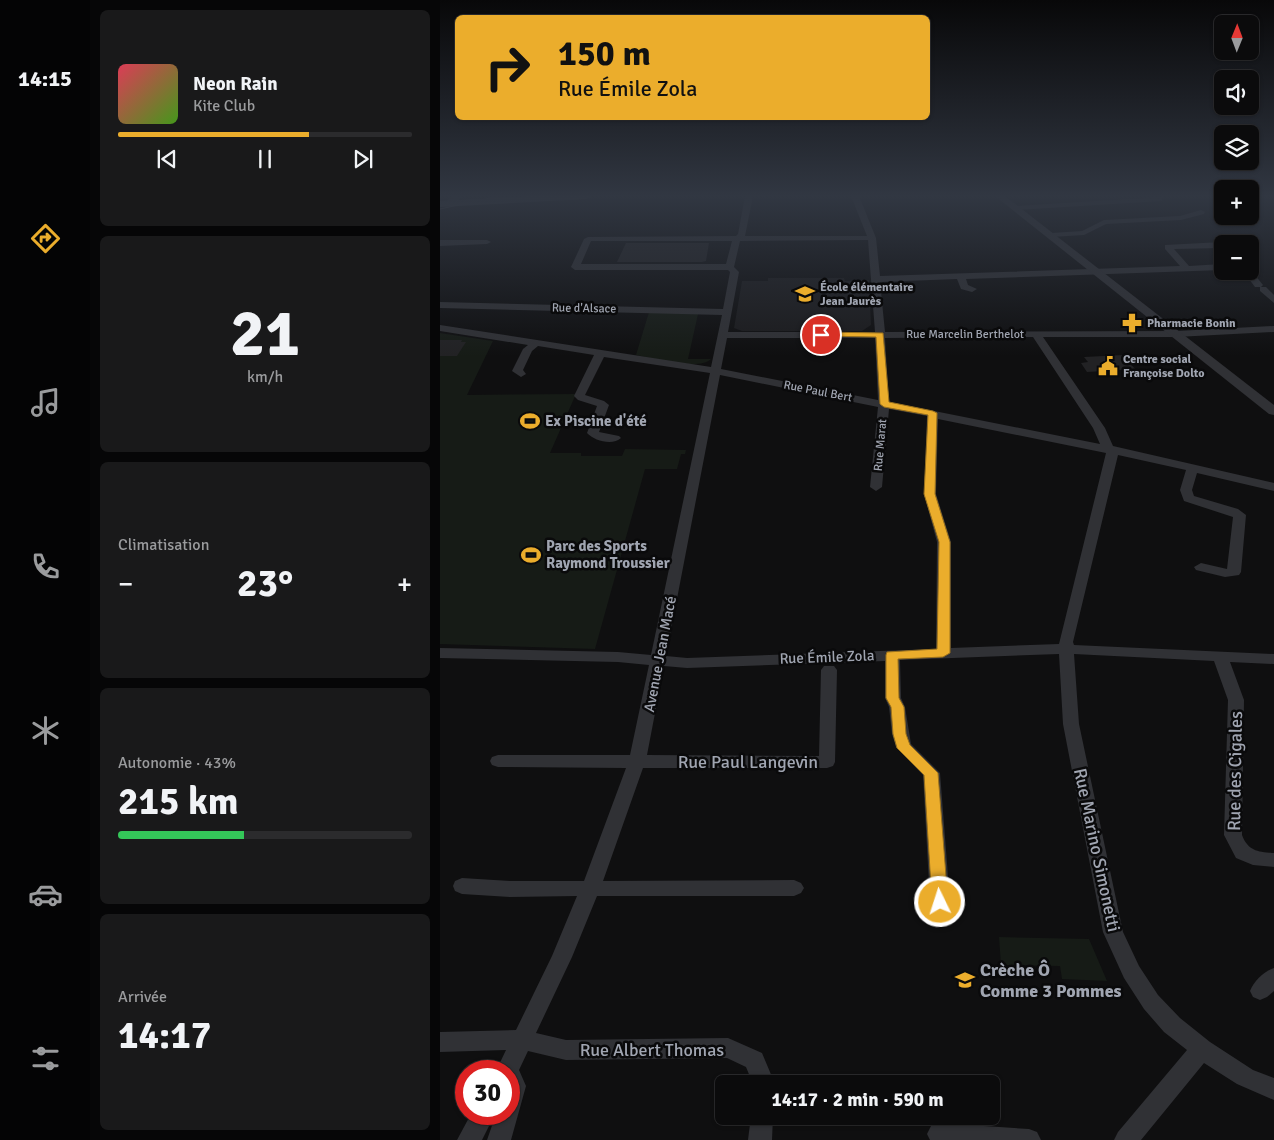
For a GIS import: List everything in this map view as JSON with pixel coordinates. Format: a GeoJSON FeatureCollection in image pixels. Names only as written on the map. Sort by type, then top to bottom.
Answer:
{"type":"FeatureCollection","features":[{"type":"Feature","properties":{"kind":"street"},"geometry":{"type":"LineString","coordinates":[[583,249],[575,267],[730,267]]}},
{"type":"Feature","properties":{"kind":"street","name":"Avenue Jean Macé"},"geometry":{"type":"LineString","coordinates":[[513,1060],[562,957],[591,887],[637,762],[728,312],[735,272],[730,267],[734,249]]}},
{"type":"Feature","properties":{"kind":"street","name":"Rue Marat"},"geometry":{"type":"LineString","coordinates":[[873,249],[884,404],[876,488]]}},
{"type":"Feature","properties":{"kind":"street"},"geometry":{"type":"LineString","coordinates":[[1069,249],[1274,411]]}},
{"type":"Feature","properties":{"kind":"street"},"geometry":{"type":"LineString","coordinates":[[1170,249],[1192,279]]}},
{"type":"Feature","properties":{"kind":"street"},"geometry":{"type":"LineString","coordinates":[[875,279],[1100,273],[1214,267]]}},
{"type":"Feature","properties":{"kind":"street"},"geometry":{"type":"LineString","coordinates":[[961,276],[964,287],[972,289]]}},
{"type":"Feature","properties":{"kind":"street"},"geometry":{"type":"LineString","coordinates":[[1255,280],[1274,300]]}},
{"type":"Feature","properties":{"kind":"street","name":"Rue d'Alsace"},"geometry":{"type":"LineString","coordinates":[[440,305],[728,312]]}},
{"type":"Feature","properties":{"kind":"street","name":"Rue Paul Bert"},"geometry":{"type":"LineString","coordinates":[[440,328],[715,371],[1109,449],[1274,487]]}},
{"type":"Feature","properties":{"kind":"street","name":"Rue Marcelin Berthelot"},"geometry":{"type":"LineString","coordinates":[[723,335],[1176,334],[1274,329]]}},
{"type":"Feature","properties":{"kind":"street"},"geometry":{"type":"LineString","coordinates":[[1036,334],[1099,428],[1112,453],[1066,638],[1066,649]]}},
{"type":"Feature","properties":{"kind":"street"},"geometry":{"type":"LineString","coordinates":[[521,374],[517,371],[528,349],[534,344]]}},
{"type":"Feature","properties":{"kind":"street"},"geometry":{"type":"LineString","coordinates":[[600,354],[579,396],[582,400],[596,401],[603,405],[593,434],[598,437],[615,438]]}},
{"type":"Feature","properties":{"kind":"street"},"geometry":{"type":"LineString","coordinates":[[933,413],[930,494],[944,542],[943,653]]}},
{"type":"Feature","properties":{"kind":"street"},"geometry":{"type":"LineString","coordinates":[[1193,468],[1186,490],[1188,498],[1206,505],[1230,510],[1240,516],[1234,572],[1225,573],[1201,568]]}},
{"type":"Feature","properties":{"kind":"street","name":"Rue Émile Zola"},"geometry":{"type":"LineString","coordinates":[[440,653],[618,657],[687,663],[1066,649],[1274,659]]}},
{"type":"Feature","properties":{"kind":"street","name":"Rue Marino Simonetti"},"geometry":{"type":"LineString","coordinates":[[1066,649],[1070,724],[1113,932],[1131,972],[1151,1002],[1172,1025],[1202,1049],[1245,1077],[1274,1089]]}},
{"type":"Feature","properties":{"kind":"street"},"geometry":{"type":"LineString","coordinates":[[892,655],[893,698],[897,707],[900,734],[904,748],[931,773],[940,902]]}},
{"type":"Feature","properties":{"kind":"street","name":"Rue des Cigales"},"geometry":{"type":"LineString","coordinates":[[1220,656],[1236,700],[1233,835],[1241,854],[1255,859],[1274,860]]}},
{"type":"Feature","properties":{"kind":"street","name":"Rue Paul Langevin"},"geometry":{"type":"LineString","coordinates":[[637,762],[827,762],[829,670]]}},
{"type":"Feature","properties":{"kind":"street"},"geometry":{"type":"LineString","coordinates":[[498,762],[637,762]]}},
{"type":"Feature","properties":{"kind":"street"},"geometry":{"type":"LineString","coordinates":[[462,886],[510,889],[591,887],[794,888]]}},
{"type":"Feature","properties":{"kind":"street"},"geometry":{"type":"LineString","coordinates":[[440,1042],[522,1040]]}},
{"type":"Feature","properties":{"kind":"street","name":"Rue Albert Thomas"},"geometry":{"type":"LineString","coordinates":[[522,1040],[566,1050],[728,1048],[754,1060],[760,1075]]}},
{"type":"Feature","properties":{"kind":"street"},"geometry":{"type":"LineString","coordinates":[[1126,1140],[1202,1049]]}},
{"type":"Feature","properties":{"kind":"street"},"geometry":{"type":"LineString","coordinates":[[469,1140],[478,1125]]}},
{"type":"Feature","properties":{"kind":"street"},"geometry":{"type":"LineString","coordinates":[[499,1140],[504,1125]]}},
{"type":"Feature","properties":{"kind":"street"},"geometry":{"type":"LineString","coordinates":[[760,1140],[761,1125]]}},
{"type":"Feature","properties":{"kind":"street"},"geometry":{"type":"LineString","coordinates":[[939,1134],[1029,1140]]}},
{"type":"Feature","properties":{"kind":"shaded area","name":"École élémentaire Jean Jaurès"},"geometry":{"type":"Polygon","coordinates":[[[768,278],[844,278],[845,281],[869,280],[871,325],[862,331],[742,331],[734,328],[742,281],[768,281],[768,278]]]}},
{"type":"Feature","properties":{"kind":"shaded area"},"geometry":{"type":"Polygon","coordinates":[[[649,312],[698,314],[688,359],[711,359],[697,364],[687,364],[636,355],[649,312]]]}},
{"type":"Feature","properties":{"kind":"shaded area","name":"Parc des Sports Raymond Troussier"},"geometry":{"type":"Polygon","coordinates":[[[440,333],[493,341],[467,395],[576,394],[550,453],[581,453],[581,456],[622,456],[625,449],[686,450],[685,454],[681,454],[677,469],[645,469],[595,649],[440,644],[440,333]]]}},
{"type":"Feature","properties":{"kind":"shaded area"},"geometry":{"type":"Polygon","coordinates":[[[999,937],[1089,939],[1107,981],[1062,979],[1060,966],[1001,965],[999,937]]]}},
{"type":"Feature","properties":{"kind":"building"},"geometry":{"type":"Polygon","coordinates":[[[623,249],[708,249],[706,261],[702,262],[617,262],[623,249]]]}},
{"type":"Feature","properties":{"kind":"building"},"geometry":{"type":"Polygon","coordinates":[[[440,340],[462,340],[461,342],[466,342],[457,356],[440,356],[440,340]]]}},
{"type":"Feature","properties":{"kind":"building","name":"Centre social Françoise Dolto"},"geometry":{"type":"Polygon","coordinates":[[[1123,355],[1135,369],[1087,372],[1081,363],[1088,362],[1084,357],[1123,355]]]}},
{"type":"Feature","properties":{"kind":"place","name":"École élémentaire Jean Jaurès"},"geometry":{"type":"Point","coordinates":[805,294]}},
{"type":"Feature","properties":{"kind":"place","name":"Pharmacie Bonin"},"geometry":{"type":"Point","coordinates":[1132,323]}},
{"type":"Feature","properties":{"kind":"place","name":"Centre social Françoise Dolto"},"geometry":{"type":"Point","coordinates":[1108,366]}},
{"type":"Feature","properties":{"kind":"place","name":"Ex Piscine d'été"},"geometry":{"type":"Point","coordinates":[530,421]}},
{"type":"Feature","properties":{"kind":"place","name":"Parc des Sports Raymond Troussier"},"geometry":{"type":"Point","coordinates":[531,555]}},
{"type":"Feature","properties":{"kind":"place","name":"Crèche Ô Comme 3 Pommes"},"geometry":{"type":"Point","coordinates":[965,980]}},
{"type":"Feature","properties":{"kind":"route"},"geometry":{"type":"LineString","coordinates":[[821,335],[880,334],[884,404],[933,413],[930,494],[944,542],[943,653],[892,655],[893,698],[897,707],[900,734],[904,748],[931,773],[940,902]]}}]}
